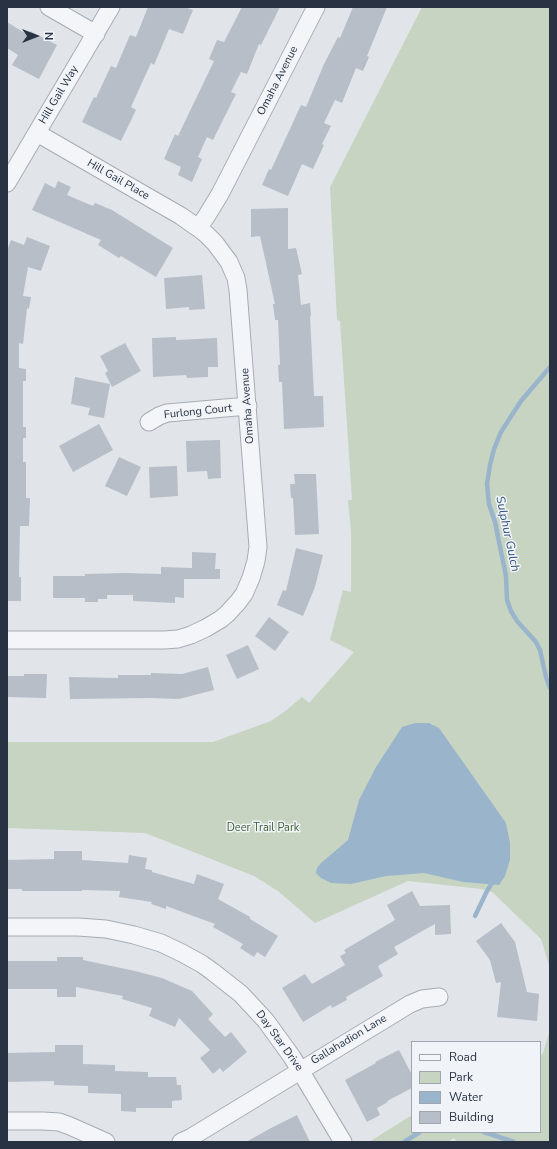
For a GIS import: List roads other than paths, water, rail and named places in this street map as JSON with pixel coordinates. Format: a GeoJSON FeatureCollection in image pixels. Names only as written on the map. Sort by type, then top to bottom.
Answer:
{"type":"FeatureCollection","features":[{"type":"Feature","properties":{"kind":"street"},"geometry":{"type":"LineString","coordinates":[[49,7],[96,34]]}},
{"type":"Feature","properties":{"kind":"street","name":"Hill Gail Way"},"geometry":{"type":"LineString","coordinates":[[7,183],[111,7]]}},
{"type":"Feature","properties":{"kind":"street","name":"Omaha Avenue"},"geometry":{"type":"LineString","coordinates":[[7,640],[178,639],[206,628],[227,614],[238,602],[248,586],[258,551],[258,534],[240,301],[237,284],[229,262],[221,249],[211,238],[198,228],[220,194],[316,7]]}},
{"type":"Feature","properties":{"kind":"street","name":"Hill Gail Place"},"geometry":{"type":"LineString","coordinates":[[37,133],[181,216],[198,228]]}},
{"type":"Feature","properties":{"kind":"street","name":"Furlong Court"},"geometry":{"type":"LineString","coordinates":[[149,422],[167,413],[248,406]]}},
{"type":"Feature","properties":{"kind":"street","name":"Day Star Drive"},"geometry":{"type":"LineString","coordinates":[[7,927],[78,927],[106,929],[134,935],[171,947],[213,972],[241,994],[281,1040],[343,1142]]}},
{"type":"Feature","properties":{"kind":"street","name":"Gallahadion Lane"},"geometry":{"type":"LineString","coordinates":[[181,1142],[190,1138],[410,1004],[422,999],[439,997]]}},
{"type":"Feature","properties":{"kind":"street"},"geometry":{"type":"LineString","coordinates":[[7,1121],[59,1122],[106,1142]]}},
{"type":"Feature","properties":{"kind":"water"},"geometry":{"type":"Polygon","coordinates":[[[415,723],[429,723],[439,728],[506,823],[510,843],[510,860],[505,876],[499,885],[463,882],[424,873],[386,876],[351,884],[331,883],[321,878],[316,873],[317,868],[321,863],[348,840],[359,800],[376,767],[402,727],[415,723]]]}},
{"type":"Feature","properties":{"kind":"waterway","name":"Sulphur Gulch"},"geometry":{"type":"LineString","coordinates":[[550,367],[521,401],[501,432],[494,449],[487,484],[489,504],[495,522],[506,576],[507,600],[517,621],[536,642],[540,650],[550,688]]}},
{"type":"Feature","properties":{"kind":"waterway"},"geometry":{"type":"LineString","coordinates":[[475,916],[494,880]]}},
{"type":"Feature","properties":{"kind":"waterway"},"geometry":{"type":"LineString","coordinates":[[404,1142],[418,1133]]}},
{"type":"Feature","properties":{"kind":"waterway"},"geometry":{"type":"LineString","coordinates":[[487,1133],[514,1142]]}},
{"type":"Feature","properties":{"kind":"park label","name":"Deer Trail Park"},"geometry":{"type":"Point","coordinates":[263,828]}}]}
